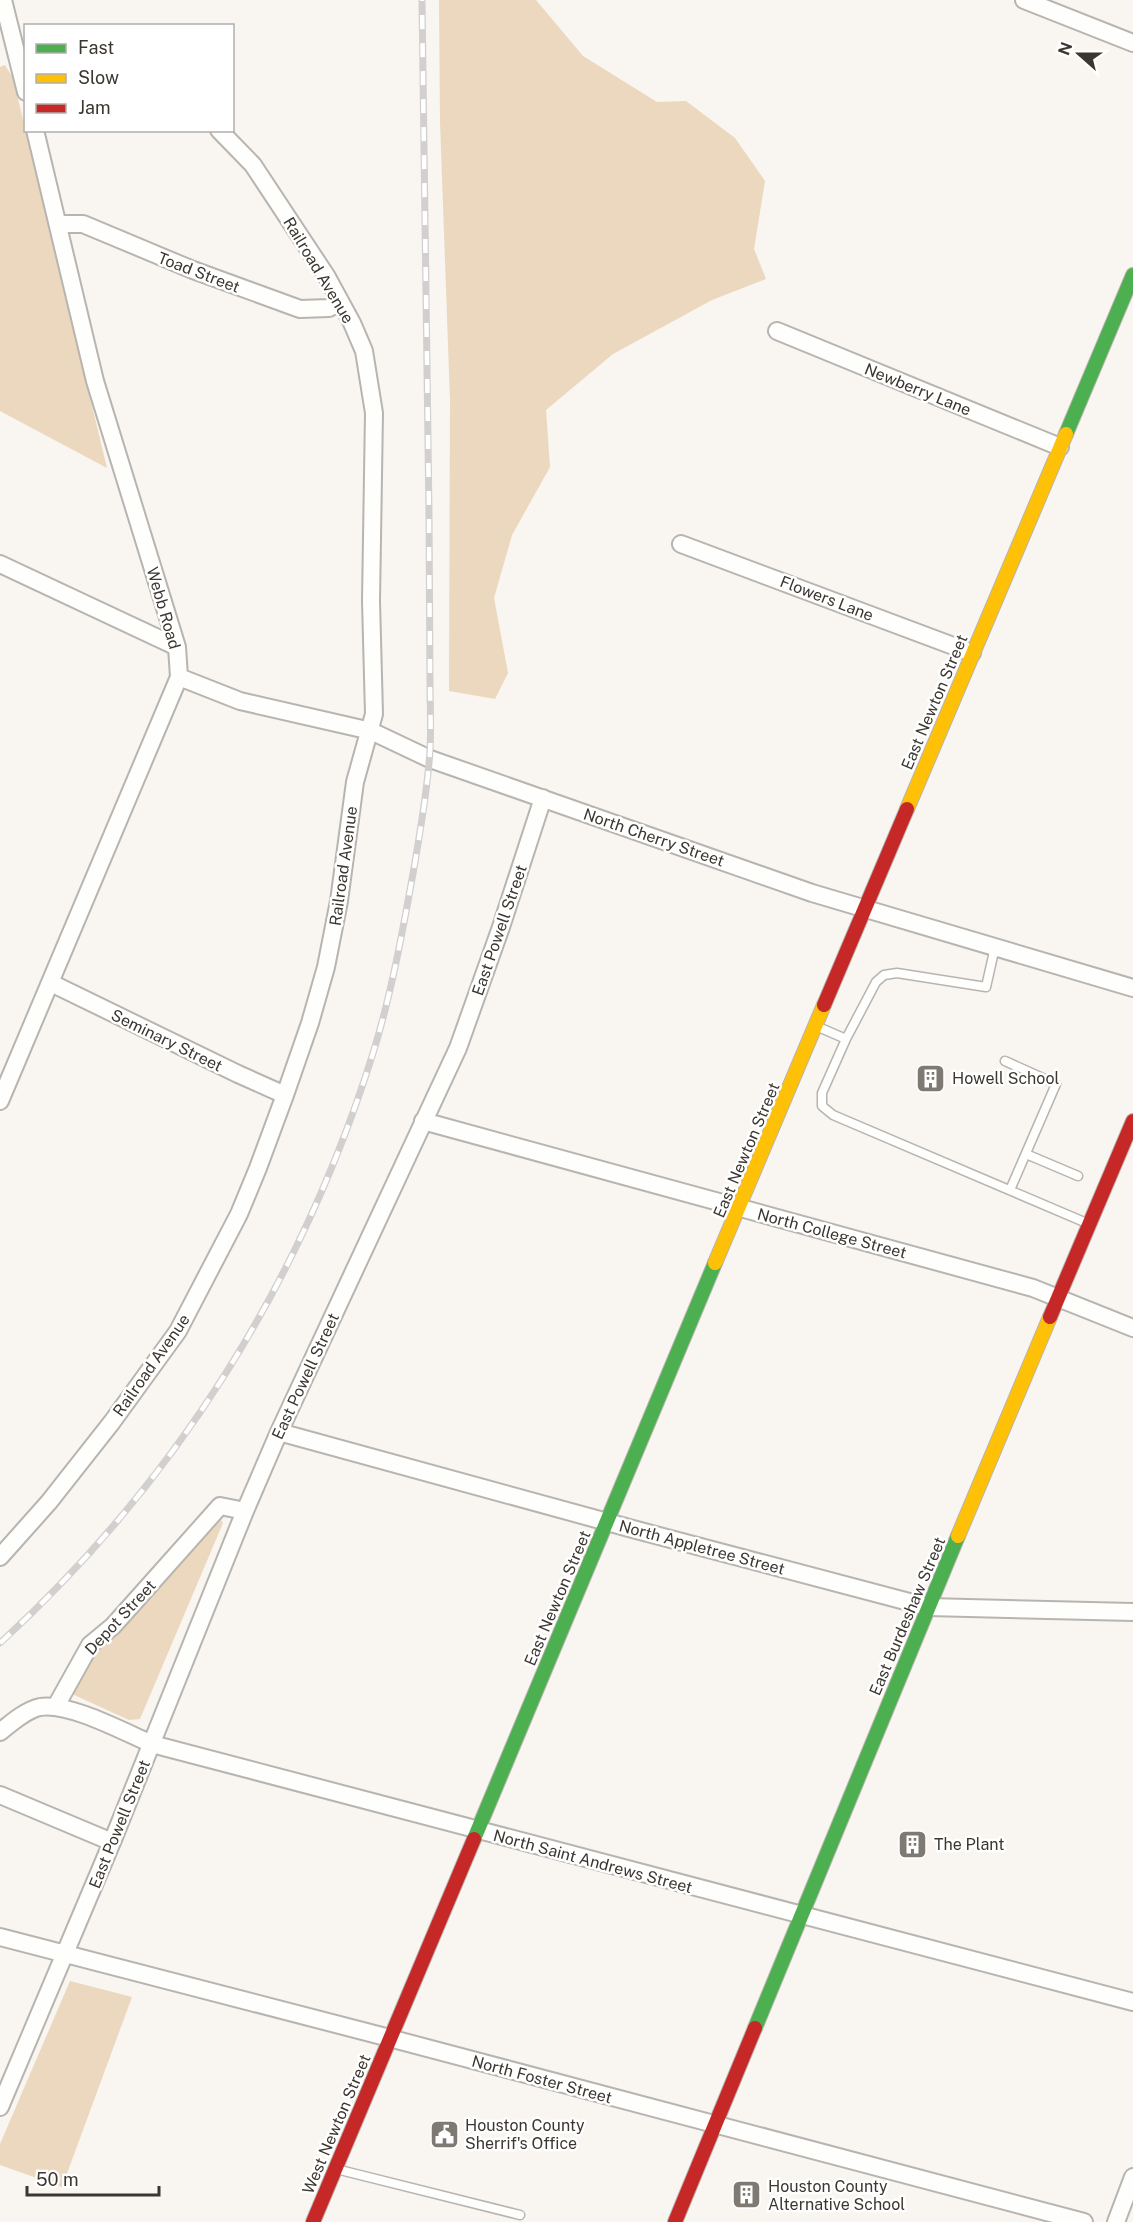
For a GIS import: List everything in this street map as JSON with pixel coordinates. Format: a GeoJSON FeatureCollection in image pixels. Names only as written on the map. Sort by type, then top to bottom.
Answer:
{"type":"FeatureCollection","features":[{"type":"Feature","properties":{"kind":"street"},"geometry":{"type":"LineString","coordinates":[[3,0],[24,84]]}},
{"type":"Feature","properties":{"kind":"street"},"geometry":{"type":"LineString","coordinates":[[1024,0],[1133,43]]}},
{"type":"Feature","properties":{"kind":"street","name":"Webb Road"},"geometry":{"type":"LineString","coordinates":[[0,1101],[179,677],[177,647],[95,381],[35,132]]}},
{"type":"Feature","properties":{"kind":"street","name":"Railroad Avenue"},"geometry":{"type":"LineString","coordinates":[[0,1557],[77,1466],[178,1331],[238,1214],[285,1095],[310,1023],[326,967],[339,901],[355,782],[374,714],[371,602],[374,413],[364,351],[327,277],[253,165],[221,132]]}},
{"type":"Feature","properties":{"kind":"street","name":"Toad Street"},"geometry":{"type":"LineString","coordinates":[[58,224],[83,224],[193,270],[300,309],[329,308],[340,301]]}},
{"type":"Feature","properties":{"kind":"street","name":"East Newton Street"},"geometry":{"type":"LineString","coordinates":[[390,2038],[1133,275]]}},
{"type":"Feature","properties":{"kind":"street","name":"Newberry Lane"},"geometry":{"type":"LineString","coordinates":[[777,331],[1059,447]]}},
{"type":"Feature","properties":{"kind":"street","name":"Flowers Lane"},"geometry":{"type":"LineString","coordinates":[[681,544],[972,654]]}},
{"type":"Feature","properties":{"kind":"street"},"geometry":{"type":"LineString","coordinates":[[0,564],[177,647]]}},
{"type":"Feature","properties":{"kind":"street","name":"North Cherry Street"},"geometry":{"type":"LineString","coordinates":[[179,677],[240,701],[371,731],[430,759],[864,909],[1133,988]]}},
{"type":"Feature","properties":{"kind":"street","name":"East Powell Street"},"geometry":{"type":"LineString","coordinates":[[0,2107],[112,1842],[244,1512],[458,1048],[543,798]]}},
{"type":"Feature","properties":{"kind":"street","name":"Seminary Street"},"geometry":{"type":"LineString","coordinates":[[51,983],[285,1095]]}},
{"type":"Feature","properties":{"kind":"street","name":"North College Street"},"geometry":{"type":"LineString","coordinates":[[423,1121],[1059,1297],[1133,1328]]}},
{"type":"Feature","properties":{"kind":"street","name":"East Burdeshaw Street"},"geometry":{"type":"LineString","coordinates":[[675,2222],[928,1607],[1133,1121]]}},
{"type":"Feature","properties":{"kind":"street","name":"North Appletree Street"},"geometry":{"type":"LineString","coordinates":[[279,1432],[928,1607],[1133,1612]]}},
{"type":"Feature","properties":{"kind":"street","name":"Depot Street"},"geometry":{"type":"LineString","coordinates":[[56,1706],[90,1645],[113,1626],[220,1506],[244,1512]]}},
{"type":"Feature","properties":{"kind":"street"},"geometry":{"type":"LineString","coordinates":[[0,1732],[38,1707],[56,1706]]}},
{"type":"Feature","properties":{"kind":"street","name":"North Saint Andrews Street"},"geometry":{"type":"LineString","coordinates":[[56,1706],[71,1710],[152,1744],[1133,2002]]}},
{"type":"Feature","properties":{"kind":"street"},"geometry":{"type":"LineString","coordinates":[[0,1795],[112,1842]]}},
{"type":"Feature","properties":{"kind":"street","name":"North Foster Street"},"geometry":{"type":"LineString","coordinates":[[0,1937],[1084,2222]]}},
{"type":"Feature","properties":{"kind":"street","name":"West Newton Street"},"geometry":{"type":"LineString","coordinates":[[313,2222],[390,2038]]}},
{"type":"Feature","properties":{"kind":"street"},"geometry":{"type":"LineString","coordinates":[[1116,2222],[1133,2177]]}},
{"type":"Feature","properties":{"kind":"lane"},"geometry":{"type":"LineString","coordinates":[[995,947],[986,987],[897,973],[884,975],[876,982],[846,1039],[822,1093],[822,1106],[832,1115],[1089,1224]]}},
{"type":"Feature","properties":{"kind":"lane"},"geometry":{"type":"LineString","coordinates":[[816,1025],[846,1039]]}},
{"type":"Feature","properties":{"kind":"lane"},"geometry":{"type":"LineString","coordinates":[[1005,1061],[1056,1084],[1010,1190]]}},
{"type":"Feature","properties":{"kind":"lane"},"geometry":{"type":"LineString","coordinates":[[1026,1154],[1078,1176]]}},
{"type":"Feature","properties":{"kind":"lane"},"geometry":{"type":"LineString","coordinates":[[336,2169],[520,2215]]}},
{"type":"Feature","properties":{"kind":"shaded area"},"geometry":{"type":"Polygon","coordinates":[[[439,0],[536,0],[583,56],[657,102],[686,101],[735,138],[765,181],[754,249],[766,279],[712,300],[613,354],[546,410],[550,467],[512,535],[494,598],[508,673],[495,699],[449,691],[450,400],[440,122],[439,0]]]}},
{"type":"Feature","properties":{"kind":"shaded area"},"geometry":{"type":"Polygon","coordinates":[[[5,65],[13,78],[24,132],[26,132],[107,468],[0,411],[0,67],[5,65]]]}},
{"type":"Feature","properties":{"kind":"shaded area"},"geometry":{"type":"Polygon","coordinates":[[[221,1520],[223,1523],[140,1719],[129,1720],[72,1694],[98,1649],[221,1520]]]}},
{"type":"Feature","properties":{"kind":"shaded area"},"geometry":{"type":"Polygon","coordinates":[[[70,1981],[132,1997],[62,2187],[0,2165],[0,2144],[70,1981]]]}},
{"type":"Feature","properties":{"kind":"railway"},"geometry":{"type":"LineString","coordinates":[[0,1643],[64,1580],[123,1514],[177,1445],[227,1372],[271,1296],[310,1216],[345,1135],[374,1050],[386,1005],[416,855],[430,743],[422,0]]}},
{"type":"Feature","properties":{"kind":"traffic: fast"},"geometry":{"type":"LineString","coordinates":[[1066,434],[1133,275]]}},
{"type":"Feature","properties":{"kind":"traffic: fast"},"geometry":{"type":"LineString","coordinates":[[474,1839],[715,1263]]}},
{"type":"Feature","properties":{"kind":"traffic: fast"},"geometry":{"type":"LineString","coordinates":[[755,2028],[958,1536]]}},
{"type":"Feature","properties":{"kind":"traffic: slow"},"geometry":{"type":"LineString","coordinates":[[907,809],[1066,434]]}},
{"type":"Feature","properties":{"kind":"traffic: slow"},"geometry":{"type":"LineString","coordinates":[[715,1263],[824,1005]]}},
{"type":"Feature","properties":{"kind":"traffic: slow"},"geometry":{"type":"LineString","coordinates":[[958,1536],[1050,1317]]}},
{"type":"Feature","properties":{"kind":"traffic: jam"},"geometry":{"type":"LineString","coordinates":[[824,1005],[907,809]]}},
{"type":"Feature","properties":{"kind":"traffic: jam"},"geometry":{"type":"LineString","coordinates":[[1050,1317],[1133,1121]]}},
{"type":"Feature","properties":{"kind":"traffic: jam"},"geometry":{"type":"LineString","coordinates":[[313,2222],[474,1839]]}},
{"type":"Feature","properties":{"kind":"traffic: jam"},"geometry":{"type":"LineString","coordinates":[[675,2222],[755,2028]]}},
{"type":"Feature","properties":{"kind":"place","name":"Howell School"},"geometry":{"type":"Point","coordinates":[931,1078]}},
{"type":"Feature","properties":{"kind":"place","name":"The Plant"},"geometry":{"type":"Point","coordinates":[913,1844]}},
{"type":"Feature","properties":{"kind":"place","name":"Houston County Sherrif's Office"},"geometry":{"type":"Point","coordinates":[444,2134]}},
{"type":"Feature","properties":{"kind":"place","name":"Houston County Alternative School"},"geometry":{"type":"Point","coordinates":[747,2195]}}]}
